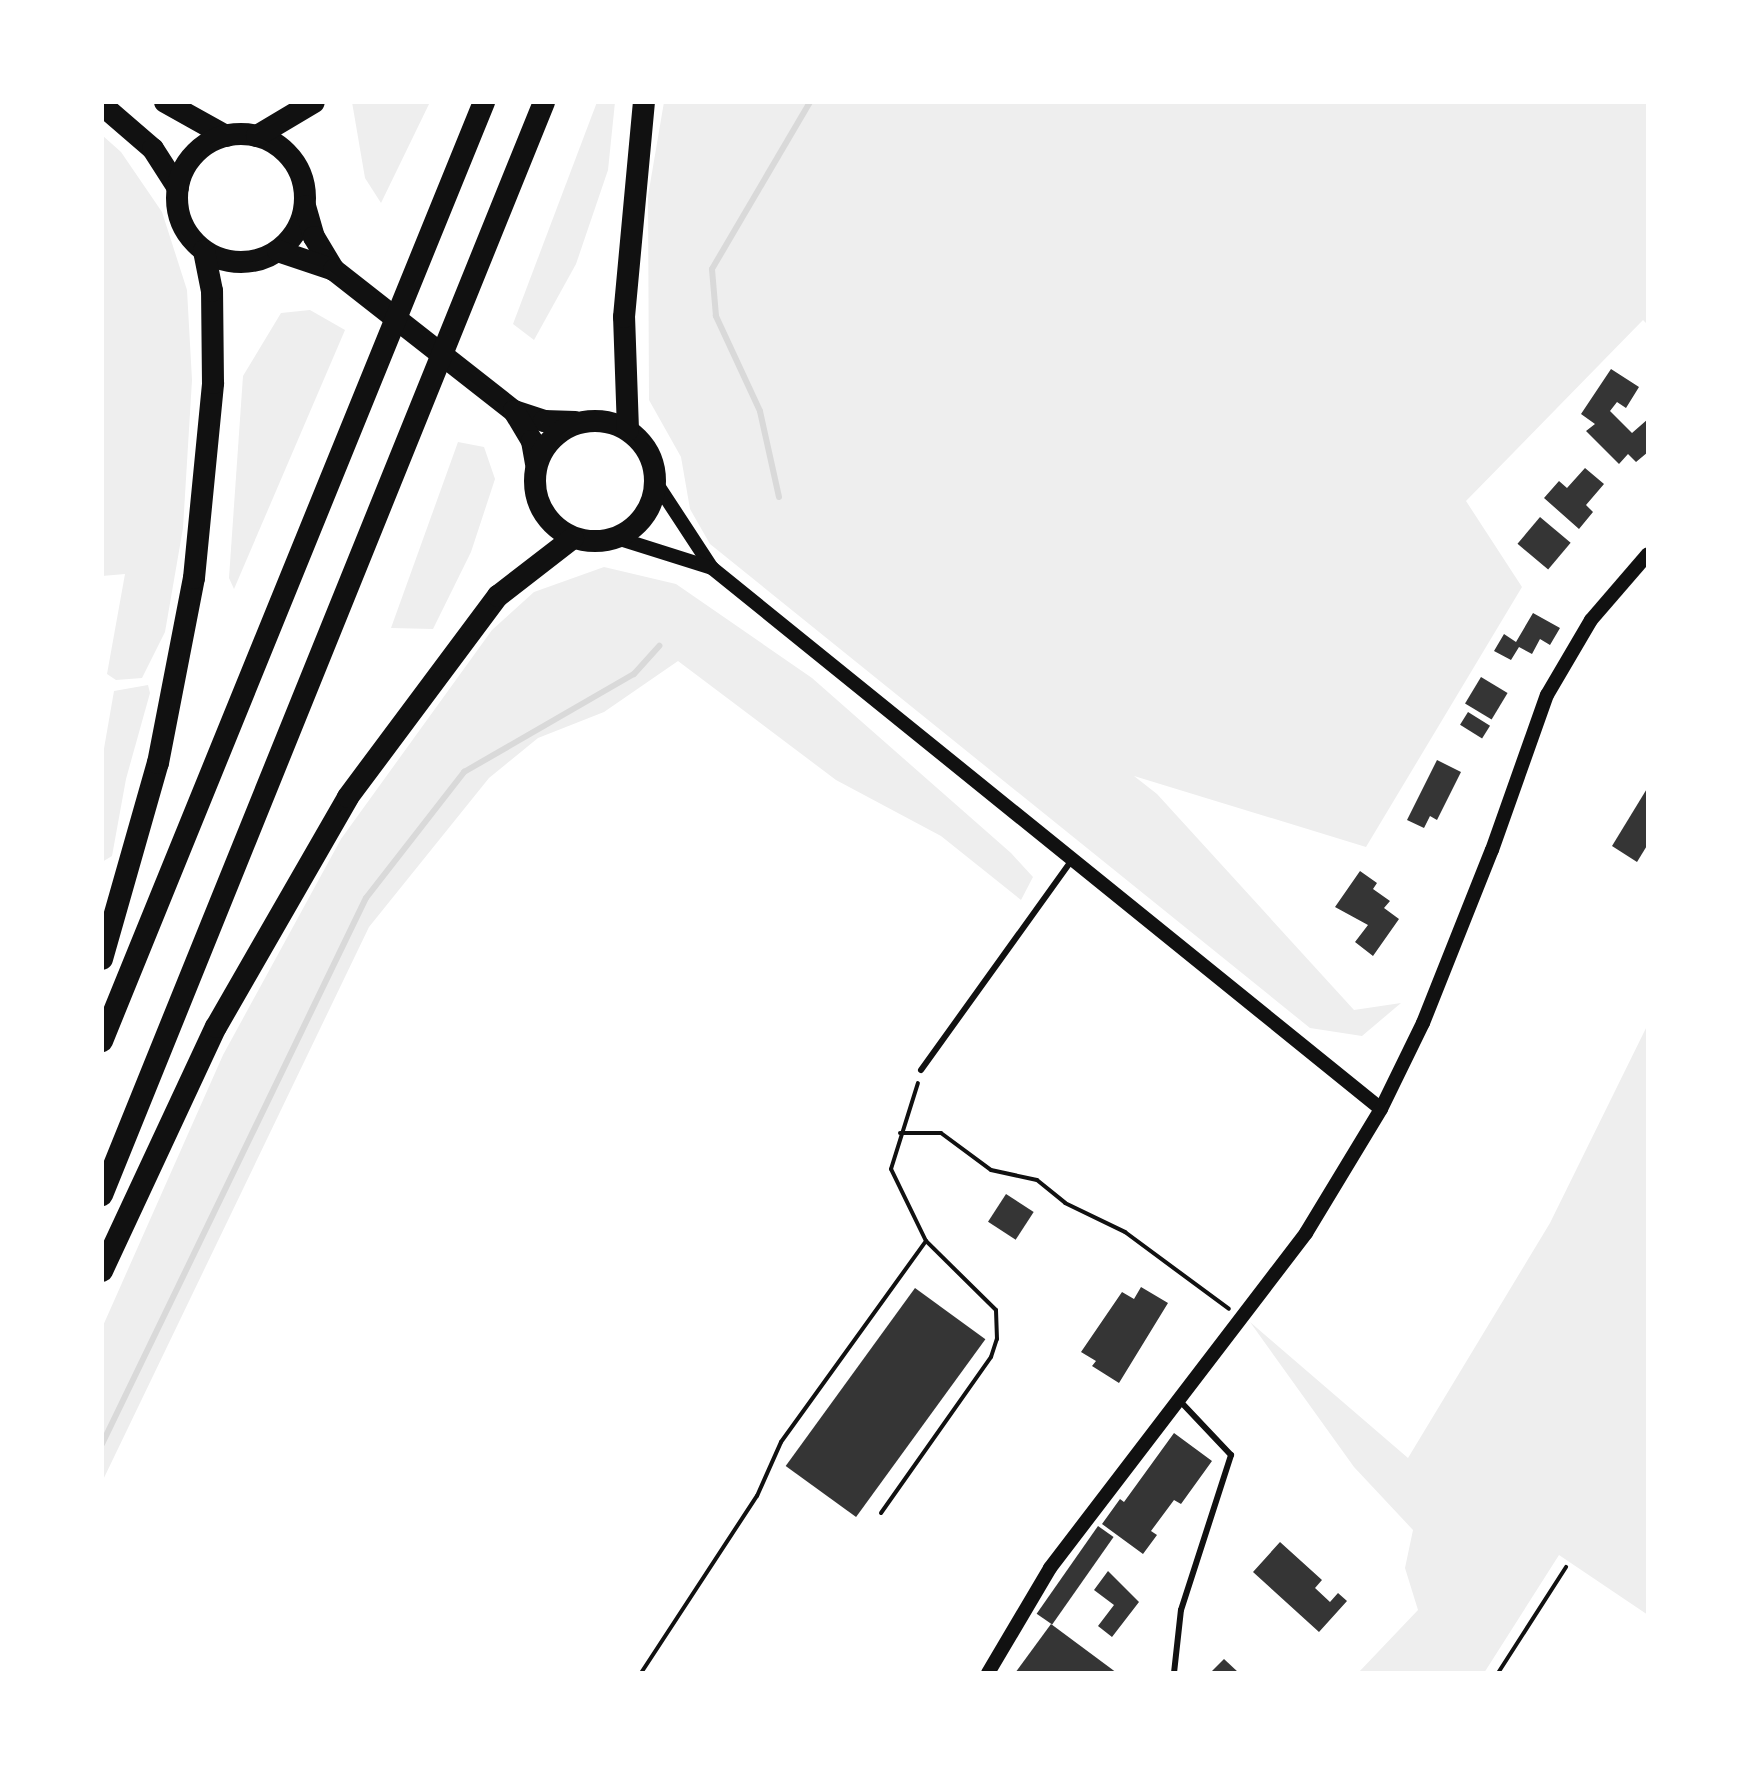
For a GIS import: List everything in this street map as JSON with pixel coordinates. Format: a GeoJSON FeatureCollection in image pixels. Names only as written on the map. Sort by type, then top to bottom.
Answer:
{"type":"FeatureCollection","features":[{"type":"Feature","properties":{"kind":"highway"},"geometry":{"type":"LineString","coordinates":[[165,102],[226,136],[257,136],[274,143],[299,170],[314,237],[334,270]]}},
{"type":"Feature","properties":{"kind":"highway"},"geometry":{"type":"LineString","coordinates":[[257,136],[314,102]]}},
{"type":"Feature","properties":{"kind":"highway"},"geometry":{"type":"LineString","coordinates":[[102,1041],[484,102]]}},
{"type":"Feature","properties":{"kind":"highway"},"geometry":{"type":"LineString","coordinates":[[102,1195],[544,102]]}},
{"type":"Feature","properties":{"kind":"highway"},"geometry":{"type":"LineString","coordinates":[[628,430],[624,317],[644,102]]}},
{"type":"Feature","properties":{"kind":"highway"},"geometry":{"type":"LineString","coordinates":[[102,105],[153,149],[178,188],[182,223],[204,251],[212,291],[213,383],[196,563],[154,778],[102,959]]}},
{"type":"Feature","properties":{"kind":"highway"},"geometry":{"type":"LineString","coordinates":[[178,188],[194,155],[226,136]]}},
{"type":"Feature","properties":{"kind":"highway"},"geometry":{"type":"LineString","coordinates":[[204,251],[241,263],[278,251],[301,224],[305,206]]}},
{"type":"Feature","properties":{"kind":"highway"},"geometry":{"type":"LineString","coordinates":[[278,251],[334,270],[514,411],[544,421],[613,423],[628,430],[652,461],[655,481],[645,515],[617,538],[573,538],[544,516],[535,490],[536,463],[532,441],[514,411]]}},
{"type":"Feature","properties":{"kind":"highway"},"geometry":{"type":"LineString","coordinates":[[536,463],[561,430],[579,422]]}},
{"type":"Feature","properties":{"kind":"highway"},"geometry":{"type":"LineString","coordinates":[[102,1271],[216,1027],[348,797],[498,596],[573,538]]}},
{"type":"Feature","properties":{"kind":"street"},"geometry":{"type":"LineString","coordinates":[[655,481],[712,568],[1381,1109]]}},
{"type":"Feature","properties":{"kind":"street"},"geometry":{"type":"LineString","coordinates":[[617,538],[712,568]]}},
{"type":"Feature","properties":{"kind":"street"},"geometry":{"type":"LineString","coordinates":[[988,1673],[1050,1568],[1306,1233],[1381,1109],[1423,1023],[1487,864],[1547,695],[1591,620],[1648,554]]}},
{"type":"Feature","properties":{"kind":"lane"},"geometry":{"type":"LineString","coordinates":[[921,1070],[1071,861]]}},
{"type":"Feature","properties":{"kind":"lane"},"geometry":{"type":"LineString","coordinates":[[1174,1673],[1181,1610],[1231,1455],[1178,1399]]}},
{"type":"Feature","properties":{"kind":"path"},"geometry":{"type":"LineString","coordinates":[[881,1513],[991,1357],[997,1339],[996,1310],[926,1241],[891,1169],[921,1070]]}},
{"type":"Feature","properties":{"kind":"path"},"geometry":{"type":"LineString","coordinates":[[900,1133],[941,1133],[991,1170],[1037,1180],[1065,1203],[1125,1232],[1241,1318]]}},
{"type":"Feature","properties":{"kind":"path"},"geometry":{"type":"LineString","coordinates":[[641,1673],[757,1496],[781,1442],[926,1241]]}},
{"type":"Feature","properties":{"kind":"path"},"geometry":{"type":"LineString","coordinates":[[1498,1673],[1566,1567]]}},
{"type":"Feature","properties":{"kind":"shaded area"},"geometry":{"type":"Polygon","coordinates":[[[352,102],[430,102],[381,203],[365,178],[352,102]]]}},
{"type":"Feature","properties":{"kind":"shaded area"},"geometry":{"type":"Polygon","coordinates":[[[597,102],[615,102],[608,170],[576,264],[534,340],[513,324],[597,102]]]}},
{"type":"Feature","properties":{"kind":"shaded area"},"geometry":{"type":"Polygon","coordinates":[[[664,102],[1648,102],[1648,325],[1643,320],[1466,501],[1522,587],[1366,847],[1134,776],[1157,794],[1354,1010],[1401,1003],[1362,1036],[1310,1028],[710,544],[690,509],[681,457],[649,400],[648,196],[664,102]]]}},
{"type":"Feature","properties":{"kind":"shaded area"},"geometry":{"type":"Polygon","coordinates":[[[102,135],[121,152],[162,212],[187,290],[192,380],[183,528],[165,632],[142,678],[116,680],[107,674],[125,574],[102,576],[102,135]]]}},
{"type":"Feature","properties":{"kind":"shaded area"},"geometry":{"type":"Polygon","coordinates":[[[310,310],[345,330],[234,589],[229,578],[243,376],[281,313],[310,310]]]}},
{"type":"Feature","properties":{"kind":"shaded area"},"geometry":{"type":"Polygon","coordinates":[[[458,442],[484,447],[495,479],[471,552],[433,629],[391,628],[458,442]]]}},
{"type":"Feature","properties":{"kind":"shaded area"},"geometry":{"type":"Polygon","coordinates":[[[604,567],[676,584],[812,678],[1011,853],[1033,877],[1021,900],[941,836],[836,780],[678,661],[604,712],[538,738],[489,778],[369,927],[102,1482],[102,1328],[223,1055],[341,839],[492,630],[534,592],[604,567]]]}},
{"type":"Feature","properties":{"kind":"shaded area"},"geometry":{"type":"Polygon","coordinates":[[[148,685],[150,693],[126,779],[112,856],[102,862],[102,760],[114,691],[148,685]]]}},
{"type":"Feature","properties":{"kind":"shaded area"},"geometry":{"type":"Polygon","coordinates":[[[1648,1024],[1648,1615],[1559,1555],[1484,1673],[1358,1673],[1418,1610],[1405,1568],[1413,1530],[1354,1467],[1250,1322],[1408,1458],[1550,1223],[1648,1024]]]}},
{"type":"Feature","properties":{"kind":"building"},"geometry":{"type":"Polygon","coordinates":[[[1611,369],[1639,387],[1626,408],[1617,402],[1610,411],[1632,433],[1648,419],[1648,452],[1636,462],[1628,454],[1619,464],[1586,431],[1595,424],[1581,414],[1611,369]]]}},
{"type":"Feature","properties":{"kind":"building"},"geometry":{"type":"Polygon","coordinates":[[[1585,468],[1604,484],[1586,505],[1593,512],[1579,529],[1544,498],[1559,481],[1567,488],[1585,468]]]}},
{"type":"Feature","properties":{"kind":"building"},"geometry":{"type":"Polygon","coordinates":[[[1540,517],[1571,543],[1548,570],[1518,544],[1540,517]]]}},
{"type":"Feature","properties":{"kind":"building"},"geometry":{"type":"Polygon","coordinates":[[[1533,613],[1560,628],[1550,645],[1540,639],[1532,654],[1519,647],[1511,660],[1494,651],[1504,634],[1516,642],[1533,613]]]}},
{"type":"Feature","properties":{"kind":"building"},"geometry":{"type":"Polygon","coordinates":[[[1481,677],[1508,693],[1492,720],[1465,704],[1481,677]]]}},
{"type":"Feature","properties":{"kind":"building"},"geometry":{"type":"Polygon","coordinates":[[[1468,712],[1490,726],[1482,738],[1460,725],[1468,712]]]}},
{"type":"Feature","properties":{"kind":"building"},"geometry":{"type":"Polygon","coordinates":[[[1437,760],[1461,772],[1437,820],[1430,816],[1424,828],[1407,820],[1437,760]]]}},
{"type":"Feature","properties":{"kind":"building"},"geometry":{"type":"Polygon","coordinates":[[[1648,787],[1648,844],[1637,862],[1612,846],[1648,787]]]}},
{"type":"Feature","properties":{"kind":"building"},"geometry":{"type":"Polygon","coordinates":[[[1360,871],[1377,883],[1373,889],[1390,901],[1384,908],[1399,919],[1373,956],[1355,942],[1368,925],[1335,907],[1360,871]]]}},
{"type":"Feature","properties":{"kind":"building"},"geometry":{"type":"Polygon","coordinates":[[[1006,1194],[1034,1212],[1016,1240],[988,1222],[1006,1194]]]}},
{"type":"Feature","properties":{"kind":"building"},"geometry":{"type":"Polygon","coordinates":[[[1141,1287],[1168,1303],[1119,1383],[1092,1366],[1096,1361],[1081,1352],[1122,1292],[1134,1299],[1141,1287]]]}},
{"type":"Feature","properties":{"kind":"building"},"geometry":{"type":"Polygon","coordinates":[[[915,1288],[985,1339],[856,1517],[786,1466],[915,1288]]]}},
{"type":"Feature","properties":{"kind":"building"},"geometry":{"type":"Polygon","coordinates":[[[1174,1433],[1212,1461],[1181,1504],[1174,1500],[1151,1531],[1157,1535],[1143,1554],[1102,1524],[1120,1499],[1124,1502],[1174,1433]]]}},
{"type":"Feature","properties":{"kind":"building"},"geometry":{"type":"Polygon","coordinates":[[[1098,1526],[1114,1537],[1052,1625],[1037,1614],[1098,1526]]]}},
{"type":"Feature","properties":{"kind":"building"},"geometry":{"type":"Polygon","coordinates":[[[1280,1542],[1322,1580],[1315,1588],[1330,1602],[1338,1593],[1347,1601],[1319,1632],[1253,1572],[1280,1542]]]}},
{"type":"Feature","properties":{"kind":"building"},"geometry":{"type":"Polygon","coordinates":[[[1108,1571],[1139,1602],[1112,1637],[1098,1626],[1114,1605],[1094,1590],[1108,1571]]]}},
{"type":"Feature","properties":{"kind":"building"},"geometry":{"type":"Polygon","coordinates":[[[1051,1624],[1117,1673],[1015,1673],[1051,1624]]]}},
{"type":"Feature","properties":{"kind":"building"},"geometry":{"type":"Polygon","coordinates":[[[1224,1659],[1239,1673],[1210,1673],[1224,1659]]]}},
{"type":"Feature","properties":{"kind":"waterway"},"geometry":{"type":"LineString","coordinates":[[779,497],[760,411],[716,316],[712,269],[810,102]]}},
{"type":"Feature","properties":{"kind":"waterway"},"geometry":{"type":"LineString","coordinates":[[102,1444],[366,898],[464,772],[634,674],[659,646]]}}]}
